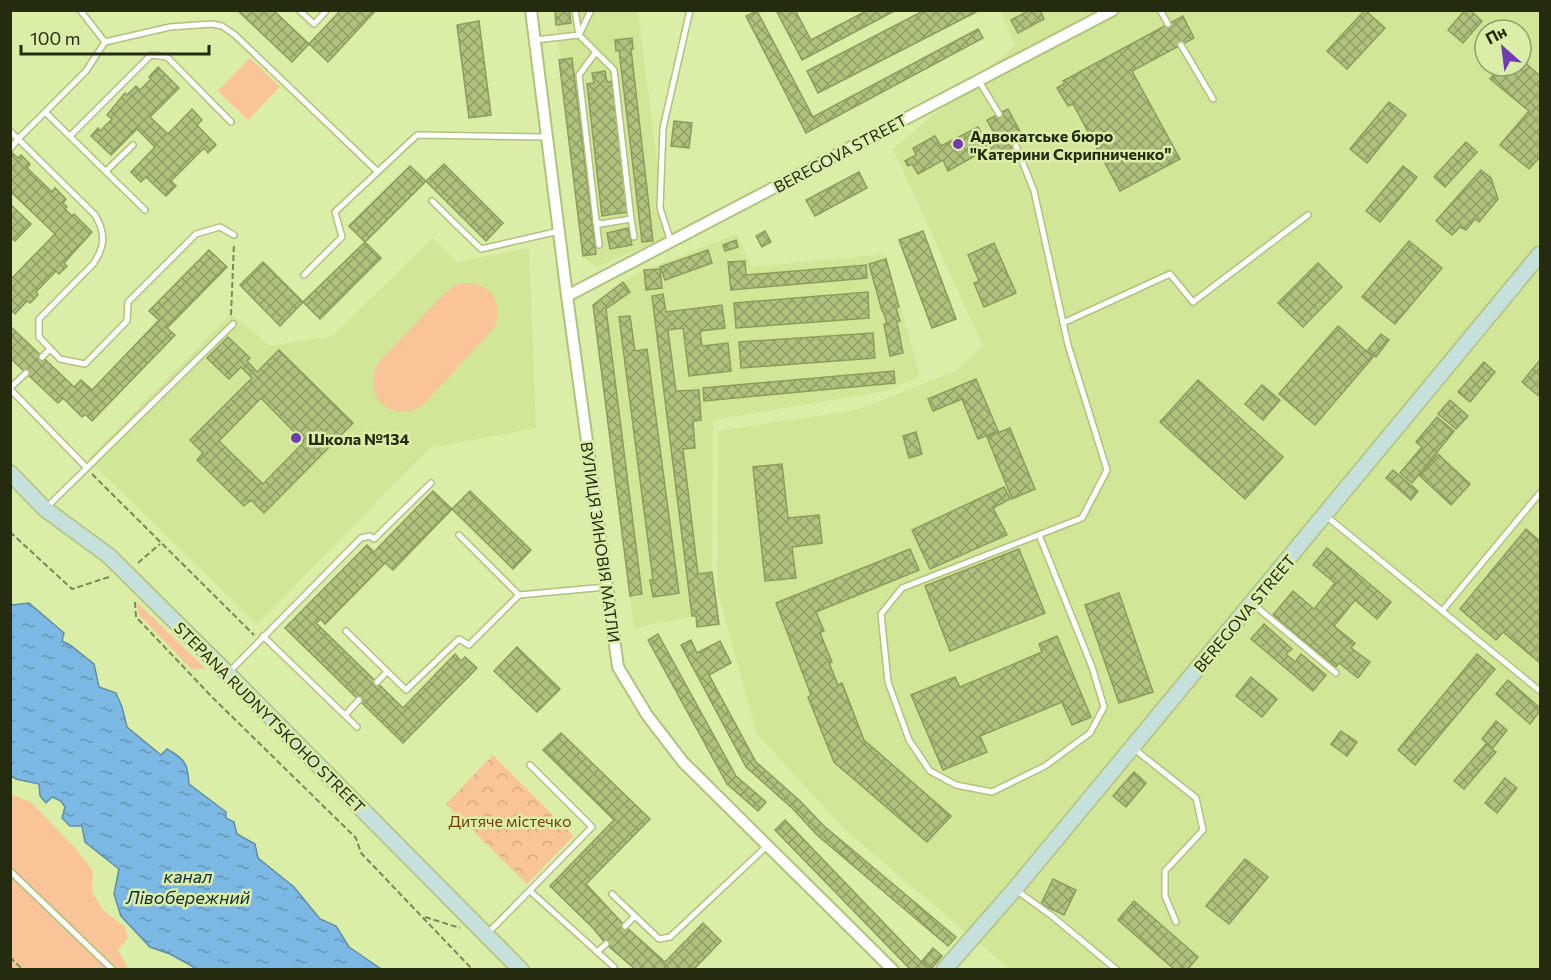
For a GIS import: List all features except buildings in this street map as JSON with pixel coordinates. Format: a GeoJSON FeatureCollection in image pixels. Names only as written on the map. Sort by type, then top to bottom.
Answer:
{"type":"FeatureCollection","features":[{"type":"Feature","properties":{"kind":"street","name":"ВУЛИЦЯ ЗИНОВІЯ МАТЛИ"},"geometry":{"type":"LineString","coordinates":[[531,10],[567,296],[618,667],[647,716],[683,762],[893,969]]}},
{"type":"Feature","properties":{"kind":"street","name":"BEREGOVA STREET"},"geometry":{"type":"LineString","coordinates":[[567,296],[1113,10]]}},
{"type":"Feature","properties":{"kind":"street","name":"BEREGOVA STREET"},"geometry":{"type":"LineString","coordinates":[[944,969],[1015,889],[1540,254]]}},
{"type":"Feature","properties":{"kind":"street","name":"STEPANA RUDNYTSKOHO STREET"},"geometry":{"type":"LineString","coordinates":[[10,473],[45,509],[109,556],[521,969]]}},
{"type":"Feature","properties":{"kind":"lane"},"geometry":{"type":"LineString","coordinates":[[80,10],[105,42]]}},
{"type":"Feature","properties":{"kind":"lane"},"geometry":{"type":"LineString","coordinates":[[299,10],[314,24],[327,10]]}},
{"type":"Feature","properties":{"kind":"lane"},"geometry":{"type":"LineString","coordinates":[[575,10],[579,35],[614,70],[634,237]]}},
{"type":"Feature","properties":{"kind":"lane"},"geometry":{"type":"LineString","coordinates":[[579,35],[591,10]]}},
{"type":"Feature","properties":{"kind":"lane"},"geometry":{"type":"LineString","coordinates":[[671,242],[660,208],[663,128],[690,10]]}},
{"type":"Feature","properties":{"kind":"lane"},"geometry":{"type":"LineString","coordinates":[[1160,10],[1168,24]]}},
{"type":"Feature","properties":{"kind":"lane"},"geometry":{"type":"LineString","coordinates":[[10,149],[86,71],[105,42],[170,27],[212,24],[222,26],[235,35],[377,171]]}},
{"type":"Feature","properties":{"kind":"lane"},"geometry":{"type":"LineString","coordinates":[[535,40],[579,35]]}},
{"type":"Feature","properties":{"kind":"lane"},"geometry":{"type":"LineString","coordinates":[[1181,45],[1213,99]]}},
{"type":"Feature","properties":{"kind":"lane"},"geometry":{"type":"LineString","coordinates":[[596,52],[579,75],[599,245]]}},
{"type":"Feature","properties":{"kind":"lane"},"geometry":{"type":"LineString","coordinates":[[70,136],[151,54],[167,57],[231,122]]}},
{"type":"Feature","properties":{"kind":"lane"},"geometry":{"type":"LineString","coordinates":[[979,81],[999,114]]}},
{"type":"Feature","properties":{"kind":"lane"},"geometry":{"type":"LineString","coordinates":[[45,112],[145,210]]}},
{"type":"Feature","properties":{"kind":"lane"},"geometry":{"type":"LineString","coordinates":[[10,131],[95,215],[104,235],[103,245],[93,264],[39,319],[39,337],[60,359],[85,364],[128,321],[128,302],[196,234],[220,227],[234,235]]}},
{"type":"Feature","properties":{"kind":"lane"},"geometry":{"type":"LineString","coordinates":[[304,275],[342,237],[335,212],[417,135],[547,137]]}},
{"type":"Feature","properties":{"kind":"lane"},"geometry":{"type":"LineString","coordinates":[[106,171],[133,145]]}},
{"type":"Feature","properties":{"kind":"lane"},"geometry":{"type":"LineString","coordinates":[[1016,146],[1034,191],[1068,345],[1107,470],[1082,518],[1038,535],[902,588],[881,614],[888,682],[909,740],[930,771],[956,785],[992,792],[1045,766],[1090,733],[1104,707],[1092,667],[1038,535]]}},
{"type":"Feature","properties":{"kind":"lane"},"geometry":{"type":"LineString","coordinates":[[432,201],[481,249],[559,231]]}},
{"type":"Feature","properties":{"kind":"lane"},"geometry":{"type":"LineString","coordinates":[[1063,323],[1170,274],[1193,302],[1308,215]]}},
{"type":"Feature","properties":{"kind":"lane"},"geometry":{"type":"LineString","coordinates":[[596,221],[600,224],[631,219]]}},
{"type":"Feature","properties":{"kind":"lane"},"geometry":{"type":"LineString","coordinates":[[45,509],[232,324]]}},
{"type":"Feature","properties":{"kind":"lane"},"geometry":{"type":"LineString","coordinates":[[42,357],[50,349]]}},
{"type":"Feature","properties":{"kind":"lane"},"geometry":{"type":"LineString","coordinates":[[26,373],[10,389],[86,467]]}},
{"type":"Feature","properties":{"kind":"lane"},"geometry":{"type":"LineString","coordinates":[[227,673],[361,538],[370,536],[374,540],[431,483]]}},
{"type":"Feature","properties":{"kind":"lane"},"geometry":{"type":"LineString","coordinates":[[1443,611],[1540,493]]}},
{"type":"Feature","properties":{"kind":"lane"},"geometry":{"type":"LineString","coordinates":[[1324,515],[1540,691]]}},
{"type":"Feature","properties":{"kind":"lane"},"geometry":{"type":"LineString","coordinates":[[459,535],[519,595]]}},
{"type":"Feature","properties":{"kind":"lane"},"geometry":{"type":"LineString","coordinates":[[346,631],[406,690],[459,639],[469,645],[519,595],[606,587]]}},
{"type":"Feature","properties":{"kind":"lane"},"geometry":{"type":"LineString","coordinates":[[1252,602],[1336,674]]}},
{"type":"Feature","properties":{"kind":"lane"},"geometry":{"type":"LineString","coordinates":[[261,639],[357,727]]}},
{"type":"Feature","properties":{"kind":"lane"},"geometry":{"type":"LineString","coordinates":[[377,682],[387,672]]}},
{"type":"Feature","properties":{"kind":"lane"},"geometry":{"type":"LineString","coordinates":[[345,715],[360,700]]}},
{"type":"Feature","properties":{"kind":"lane"},"geometry":{"type":"LineString","coordinates":[[1132,747],[1196,798],[1203,830],[1166,871],[1165,896],[1176,922]]}},
{"type":"Feature","properties":{"kind":"lane"},"geometry":{"type":"LineString","coordinates":[[486,936],[592,827],[530,765]]}},
{"type":"Feature","properties":{"kind":"lane"},"geometry":{"type":"LineString","coordinates":[[612,894],[659,939],[670,937],[768,845]]}},
{"type":"Feature","properties":{"kind":"lane"},"geometry":{"type":"LineString","coordinates":[[10,872],[113,969]]}},
{"type":"Feature","properties":{"kind":"lane"},"geometry":{"type":"LineString","coordinates":[[1015,889],[1117,969]]}},
{"type":"Feature","properties":{"kind":"lane"},"geometry":{"type":"LineString","coordinates":[[530,891],[615,967]]}},
{"type":"Feature","properties":{"kind":"lane"},"geometry":{"type":"LineString","coordinates":[[625,926],[635,916]]}},
{"type":"Feature","properties":{"kind":"lane"},"geometry":{"type":"LineString","coordinates":[[597,952],[606,944]]}},
{"type":"Feature","properties":{"kind":"path"},"geometry":{"type":"LineString","coordinates":[[232,324],[234,235]]}},
{"type":"Feature","properties":{"kind":"path"},"geometry":{"type":"LineString","coordinates":[[86,467],[160,544],[261,639]]}},
{"type":"Feature","properties":{"kind":"path"},"geometry":{"type":"LineString","coordinates":[[10,532],[72,589],[109,577],[115,582]]}},
{"type":"Feature","properties":{"kind":"path"},"geometry":{"type":"LineString","coordinates":[[128,596],[135,602],[136,617],[213,698],[356,838],[361,853],[473,969]]}},
{"type":"Feature","properties":{"kind":"path"},"geometry":{"type":"LineString","coordinates":[[422,916],[465,929]]}},
{"type":"Feature","properties":{"kind":"path"},"geometry":{"type":"LineString","coordinates":[[10,957],[23,969]]}},
{"type":"Feature","properties":{"kind":"shaded area"},"geometry":{"type":"Polygon","coordinates":[[[555,11],[638,11],[667,238],[596,267],[583,256],[555,11]]]}},
{"type":"Feature","properties":{"kind":"shaded area"},"geometry":{"type":"Polygon","coordinates":[[[1001,11],[1540,11],[1540,969],[1010,969],[846,831],[757,734],[717,590],[718,431],[857,410],[957,370],[983,346],[893,149],[1015,46],[1001,11]]]}},
{"type":"Feature","properties":{"kind":"shaded area"},"geometry":{"type":"Polygon","coordinates":[[[737,234],[752,267],[886,254],[920,376],[886,391],[713,420],[712,572],[719,624],[697,627],[696,616],[634,628],[593,305],[623,282],[644,270],[737,234]]]}},
{"type":"Feature","properties":{"kind":"shaded area","name":"Школа №134"},"geometry":{"type":"Polygon","coordinates":[[[433,238],[457,262],[529,248],[536,428],[430,448],[257,624],[88,459],[231,314],[270,346],[332,336],[433,238]]]}},
{"type":"Feature","properties":{"kind":"green space"},"geometry":{"type":"Polygon","coordinates":[[[250,58],[280,87],[248,120],[218,91],[250,58]]]}},
{"type":"Feature","properties":{"kind":"green space"},"geometry":{"type":"Polygon","coordinates":[[[462,283],[480,286],[492,295],[498,309],[495,327],[422,406],[410,411],[399,412],[390,409],[376,396],[373,386],[378,363],[445,293],[462,283]]]}},
{"type":"Feature","properties":{"kind":"green space"},"geometry":{"type":"Polygon","coordinates":[[[137,602],[205,670],[198,668],[192,670],[139,615],[137,602]]]}},
{"type":"Feature","properties":{"kind":"green space","name":"Дитяче містечко"},"geometry":{"type":"Polygon","coordinates":[[[493,755],[574,836],[527,884],[446,804],[493,755]]]}},
{"type":"Feature","properties":{"kind":"green space"},"geometry":{"type":"Polygon","coordinates":[[[10,794],[31,802],[77,850],[93,871],[92,892],[103,910],[125,927],[128,939],[118,949],[128,969],[11,969],[10,794]]]}},
{"type":"Feature","properties":{"kind":"water","name":"канал Лівобережний"},"geometry":{"type":"Polygon","coordinates":[[[11,603],[12,605],[29,603],[64,633],[62,641],[94,664],[99,687],[116,693],[127,727],[161,755],[167,749],[182,759],[188,771],[189,784],[226,812],[226,818],[234,822],[237,834],[255,844],[258,858],[294,887],[320,919],[336,926],[349,947],[381,969],[197,969],[170,954],[150,947],[121,916],[114,894],[119,869],[85,842],[82,826],[70,826],[62,818],[65,807],[61,801],[52,797],[46,803],[40,796],[39,784],[11,776],[11,603]]]}},
{"type":"Feature","properties":{"kind":"place","name":"Адвокатське бюро \"Катерини Скрипниченко\""},"geometry":{"type":"Point","coordinates":[958,144]}},
{"type":"Feature","properties":{"kind":"place","name":"Школа №134"},"geometry":{"type":"Point","coordinates":[296,438]}}]}
